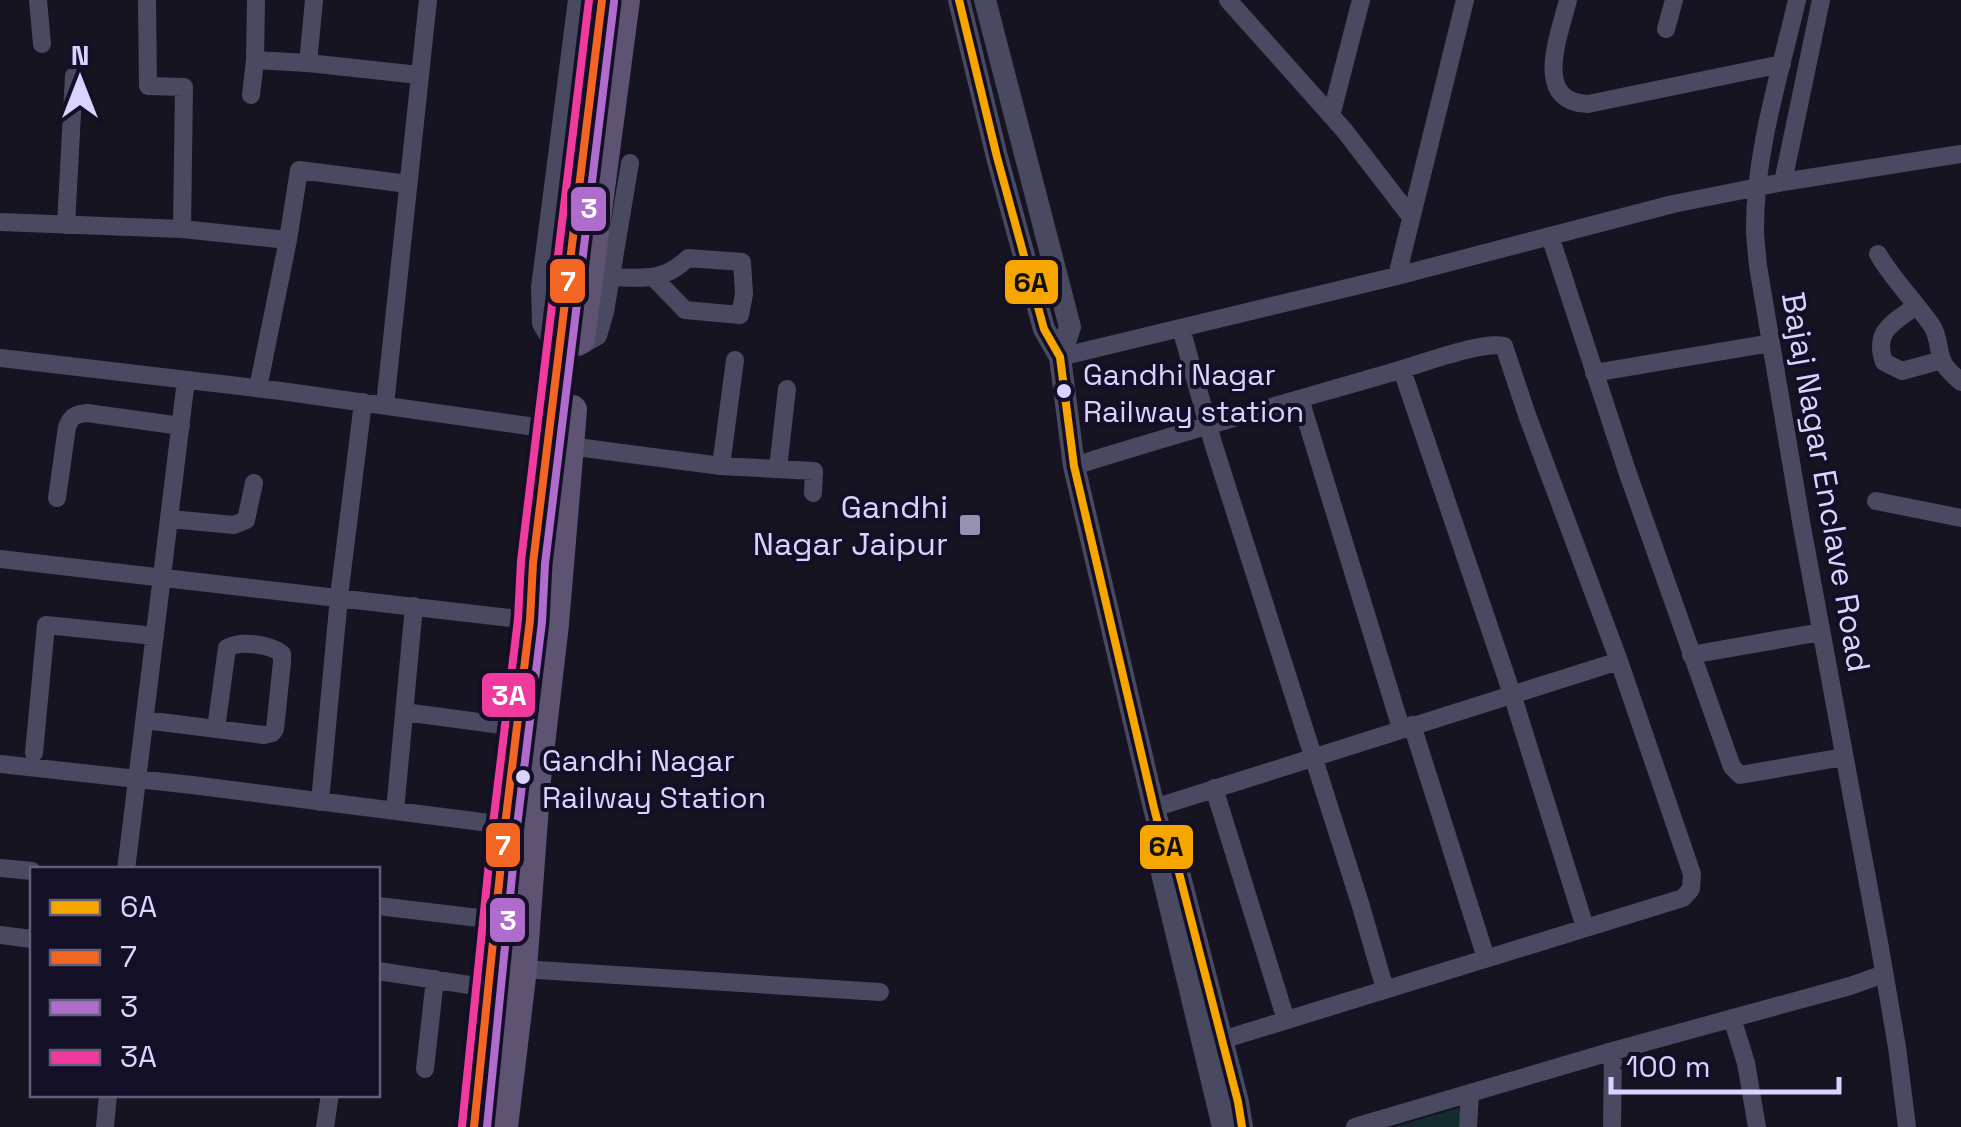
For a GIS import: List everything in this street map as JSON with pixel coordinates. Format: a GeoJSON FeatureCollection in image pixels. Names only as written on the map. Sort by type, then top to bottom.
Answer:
{"type":"FeatureCollection","features":[{"type":"Feature","properties":{"kind":"main road"},"geometry":{"type":"LineString","coordinates":[[573,314],[602,0]]}},
{"type":"Feature","properties":{"kind":"main road"},"geometry":{"type":"LineString","coordinates":[[503,1127],[522,969],[536,779],[542,622],[568,347],[626,0]]}},
{"type":"Feature","properties":{"kind":"main road"},"geometry":{"type":"LineString","coordinates":[[474,1127],[517,727],[542,622]]}},
{"type":"Feature","properties":{"kind":"street"},"geometry":{"type":"LineString","coordinates":[[38,0],[42,44]]}},
{"type":"Feature","properties":{"kind":"street"},"geometry":{"type":"LineString","coordinates":[[147,0],[148,86],[184,87],[182,229]]}},
{"type":"Feature","properties":{"kind":"street"},"geometry":{"type":"LineString","coordinates":[[251,95],[256,0]]}},
{"type":"Feature","properties":{"kind":"street"},"geometry":{"type":"LineString","coordinates":[[308,63],[314,0]]}},
{"type":"Feature","properties":{"kind":"street"},"geometry":{"type":"LineString","coordinates":[[385,406],[428,0]]}},
{"type":"Feature","properties":{"kind":"street"},"geometry":{"type":"LineString","coordinates":[[579,0],[542,288],[543,323],[568,347],[598,336],[630,163]]}},
{"type":"Feature","properties":{"kind":"street"},"geometry":{"type":"LineString","coordinates":[[959,0],[1044,329],[1060,357],[1074,466],[1154,808],[1162,839],[1177,866],[1242,1127]]}},
{"type":"Feature","properties":{"kind":"street"},"geometry":{"type":"LineString","coordinates":[[984,0],[1070,327],[1060,357]]}},
{"type":"Feature","properties":{"kind":"street"},"geometry":{"type":"LineString","coordinates":[[1228,0],[1331,116],[1411,217]]}},
{"type":"Feature","properties":{"kind":"street"},"geometry":{"type":"LineString","coordinates":[[1331,116],[1361,0]]}},
{"type":"Feature","properties":{"kind":"street"},"geometry":{"type":"LineString","coordinates":[[1398,276],[1465,0]]}},
{"type":"Feature","properties":{"kind":"street"},"geometry":{"type":"LineString","coordinates":[[1568,0],[1553,77],[1560,93],[1572,103],[1588,104],[1782,64]]}},
{"type":"Feature","properties":{"kind":"street"},"geometry":{"type":"LineString","coordinates":[[1666,29],[1674,0]]}},
{"type":"Feature","properties":{"kind":"street","name":"Bajaj Nagar Enclave Road"},"geometry":{"type":"LineString","coordinates":[[1797,0],[1769,118],[1758,188],[1758,266],[1897,1047],[1907,1127]]}},
{"type":"Feature","properties":{"kind":"street"},"geometry":{"type":"LineString","coordinates":[[1783,182],[1821,0]]}},
{"type":"Feature","properties":{"kind":"street"},"geometry":{"type":"LineString","coordinates":[[255,60],[419,75]]}},
{"type":"Feature","properties":{"kind":"street"},"geometry":{"type":"LineString","coordinates":[[66,224],[74,76]]}},
{"type":"Feature","properties":{"kind":"street"},"geometry":{"type":"LineString","coordinates":[[1060,357],[1398,276],[1673,204],[1961,154]]}},
{"type":"Feature","properties":{"kind":"street"},"geometry":{"type":"LineString","coordinates":[[258,388],[298,170],[408,184]]}},
{"type":"Feature","properties":{"kind":"street"},"geometry":{"type":"LineString","coordinates":[[0,222],[182,229],[288,240]]}},
{"type":"Feature","properties":{"kind":"street"},"geometry":{"type":"LineString","coordinates":[[1550,236],[1727,758],[1740,775],[1844,757]]}},
{"type":"Feature","properties":{"kind":"street"},"geometry":{"type":"LineString","coordinates":[[1878,254],[1937,334],[1945,367],[1961,382]]}},
{"type":"Feature","properties":{"kind":"street"},"geometry":{"type":"LineString","coordinates":[[611,276],[656,278],[688,258],[742,262],[744,294],[740,315],[686,310],[656,278]]}},
{"type":"Feature","properties":{"kind":"street"},"geometry":{"type":"LineString","coordinates":[[1916,306],[1887,328],[1880,341],[1884,362],[1902,371],[1942,360]]}},
{"type":"Feature","properties":{"kind":"street"},"geometry":{"type":"LineString","coordinates":[[1181,328],[1385,988]]}},
{"type":"Feature","properties":{"kind":"street"},"geometry":{"type":"LineString","coordinates":[[1594,373],[1771,343]]}},
{"type":"Feature","properties":{"kind":"street"},"geometry":{"type":"LineString","coordinates":[[1074,466],[1208,424],[1490,346],[1504,346],[1619,660],[1686,858],[1692,882],[1683,898],[1222,1040]]}},
{"type":"Feature","properties":{"kind":"street"},"geometry":{"type":"LineString","coordinates":[[2,358],[363,402],[721,466],[814,470],[812,493]]}},
{"type":"Feature","properties":{"kind":"street"},"geometry":{"type":"LineString","coordinates":[[721,466],[735,360]]}},
{"type":"Feature","properties":{"kind":"street"},"geometry":{"type":"LineString","coordinates":[[1402,370],[1512,694],[1585,928]]}},
{"type":"Feature","properties":{"kind":"street"},"geometry":{"type":"LineString","coordinates":[[126,867],[186,380]]}},
{"type":"Feature","properties":{"kind":"street"},"geometry":{"type":"LineString","coordinates":[[778,468],[787,389]]}},
{"type":"Feature","properties":{"kind":"street"},"geometry":{"type":"LineString","coordinates":[[1300,400],[1486,958]]}},
{"type":"Feature","properties":{"kind":"street"},"geometry":{"type":"LineString","coordinates":[[320,802],[363,402]]}},
{"type":"Feature","properties":{"kind":"street"},"geometry":{"type":"LineString","coordinates":[[57,498],[67,427],[76,414],[87,412],[181,426]]}},
{"type":"Feature","properties":{"kind":"street"},"geometry":{"type":"LineString","coordinates":[[170,519],[234,525],[246,520],[254,484]]}},
{"type":"Feature","properties":{"kind":"street"},"geometry":{"type":"LineString","coordinates":[[1876,502],[1961,518]]}},
{"type":"Feature","properties":{"kind":"street"},"geometry":{"type":"LineString","coordinates":[[0,559],[542,622]]}},
{"type":"Feature","properties":{"kind":"street"},"geometry":{"type":"LineString","coordinates":[[395,811],[414,606]]}},
{"type":"Feature","properties":{"kind":"street"},"geometry":{"type":"LineString","coordinates":[[34,754],[46,625],[156,636]]}},
{"type":"Feature","properties":{"kind":"street"},"geometry":{"type":"LineString","coordinates":[[1691,655],[1821,632]]}},
{"type":"Feature","properties":{"kind":"street"},"geometry":{"type":"LineString","coordinates":[[146,720],[264,736],[272,733],[276,729],[282,662],[282,654],[275,648],[236,643],[227,648],[216,729]]}},
{"type":"Feature","properties":{"kind":"street"},"geometry":{"type":"LineString","coordinates":[[1154,808],[1619,660]]}},
{"type":"Feature","properties":{"kind":"street"},"geometry":{"type":"LineString","coordinates":[[404,712],[517,727]]}},
{"type":"Feature","properties":{"kind":"street"},"geometry":{"type":"LineString","coordinates":[[0,764],[505,826]]}},
{"type":"Feature","properties":{"kind":"street"},"geometry":{"type":"LineString","coordinates":[[1214,788],[1286,1020]]}},
{"type":"Feature","properties":{"kind":"street"},"geometry":{"type":"LineString","coordinates":[[1162,839],[1161,870],[1223,1127]]}},
{"type":"Feature","properties":{"kind":"street"},"geometry":{"type":"LineString","coordinates":[[0,868],[30,871]]}},
{"type":"Feature","properties":{"kind":"street"},"geometry":{"type":"LineString","coordinates":[[380,906],[496,920]]}},
{"type":"Feature","properties":{"kind":"street"},"geometry":{"type":"LineString","coordinates":[[0,935],[30,939]]}},
{"type":"Feature","properties":{"kind":"street"},"geometry":{"type":"LineString","coordinates":[[522,969],[880,992]]}},
{"type":"Feature","properties":{"kind":"street"},"geometry":{"type":"LineString","coordinates":[[380,971],[489,988]]}},
{"type":"Feature","properties":{"kind":"street"},"geometry":{"type":"LineString","coordinates":[[1354,1127],[1884,974]]}},
{"type":"Feature","properties":{"kind":"street"},"geometry":{"type":"LineString","coordinates":[[425,1069],[435,978]]}},
{"type":"Feature","properties":{"kind":"street"},"geometry":{"type":"LineString","coordinates":[[1732,1018],[1746,1063],[1757,1127]]}},
{"type":"Feature","properties":{"kind":"street"},"geometry":{"type":"LineString","coordinates":[[1612,1127],[1613,1051]]}},
{"type":"Feature","properties":{"kind":"street"},"geometry":{"type":"LineString","coordinates":[[1468,1127],[1470,1092]]}},
{"type":"Feature","properties":{"kind":"street"},"geometry":{"type":"LineString","coordinates":[[105,1127],[108,1097]]}},
{"type":"Feature","properties":{"kind":"street"},"geometry":{"type":"LineString","coordinates":[[325,1127],[330,1097]]}},
{"type":"Feature","properties":{"kind":"green space"},"geometry":{"type":"Polygon","coordinates":[[[1461,1107],[1459,1127],[1395,1127],[1461,1107]]]}},
{"type":"Feature","properties":{"kind":"transit line","name":"3A"},"geometry":{"type":"LineString","coordinates":[[462,1126],[518,619],[521,561],[589,0]]}},
{"type":"Feature","properties":{"kind":"transit line","name":"7"},"geometry":{"type":"LineString","coordinates":[[474,1127],[533,563],[602,0]]}},
{"type":"Feature","properties":{"kind":"transit line","name":"6A"},"geometry":{"type":"LineString","coordinates":[[959,0],[1044,329],[1060,357],[1074,466],[1154,808],[1162,839],[1177,865],[1242,1127]]}},
{"type":"Feature","properties":{"kind":"transit line","name":"3"},"geometry":{"type":"LineString","coordinates":[[487,1127],[545,564],[614,2]]}},
{"type":"Feature","properties":{"kind":"place","name":"Gandhi Nagar Railway station"},"geometry":{"type":"Point","coordinates":[1064,391]}},
{"type":"Feature","properties":{"kind":"place","name":"Gandhi Nagar Jaipur"},"geometry":{"type":"Point","coordinates":[970,525]}},
{"type":"Feature","properties":{"kind":"place","name":"Gandhi Nagar Railway Station"},"geometry":{"type":"Point","coordinates":[523,777]}}]}
